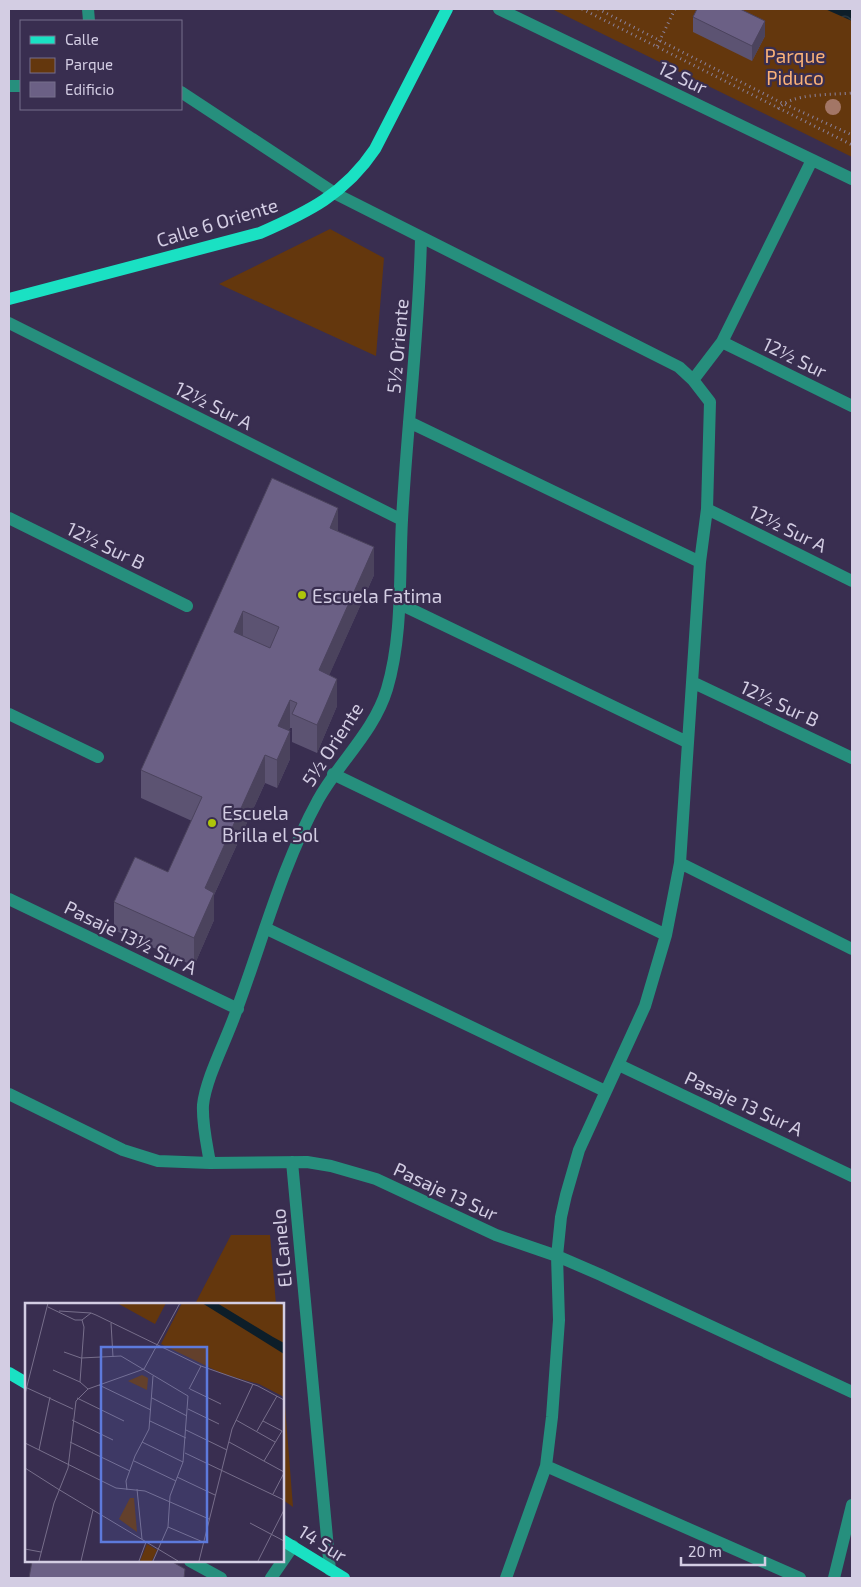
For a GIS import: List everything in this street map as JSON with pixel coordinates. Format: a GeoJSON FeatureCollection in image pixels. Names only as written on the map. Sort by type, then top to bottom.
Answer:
{"type":"FeatureCollection","features":[{"type":"Feature","properties":{"kind":"main road","name":"Calle 6 Oriente"},"geometry":{"type":"LineString","coordinates":[[9,298],[260,233],[298,216],[336,194],[364,165],[375,149],[447,9]]}},
{"type":"Feature","properties":{"kind":"main road"},"geometry":{"type":"LineString","coordinates":[[9,1373],[25,1383]]}},
{"type":"Feature","properties":{"kind":"main road","name":"14 Sur"},"geometry":{"type":"LineString","coordinates":[[288,1543],[344,1578]]}},
{"type":"Feature","properties":{"kind":"street","name":"12 Sur"},"geometry":{"type":"LineString","coordinates":[[499,9],[852,178]]}},
{"type":"Feature","properties":{"kind":"street"},"geometry":{"type":"LineString","coordinates":[[182,93],[336,194],[679,367],[693,380],[710,402],[707,509],[700,562],[680,864],[666,935],[645,1006],[619,1065],[605,1091],[571,1172],[561,1217],[557,1256],[559,1320],[552,1418],[546,1466],[506,1578]]}},
{"type":"Feature","properties":{"kind":"street"},"geometry":{"type":"LineString","coordinates":[[693,380],[722,342],[812,160]]}},
{"type":"Feature","properties":{"kind":"street","name":"5½ Oriente"},"geometry":{"type":"LineString","coordinates":[[210,1163],[204,1117],[205,1094],[238,1009],[284,874],[310,816],[333,774],[366,732],[386,691],[395,650],[400,604],[402,520],[420,291],[421,238]]}},
{"type":"Feature","properties":{"kind":"street","name":"12½ Sur A"},"geometry":{"type":"LineString","coordinates":[[9,323],[402,520]]}},
{"type":"Feature","properties":{"kind":"street","name":"12½ Sur"},"geometry":{"type":"LineString","coordinates":[[722,342],[852,406]]}},
{"type":"Feature","properties":{"kind":"street"},"geometry":{"type":"LineString","coordinates":[[409,422],[700,562]]}},
{"type":"Feature","properties":{"kind":"street","name":"12½ Sur A"},"geometry":{"type":"LineString","coordinates":[[707,509],[852,580]]}},
{"type":"Feature","properties":{"kind":"street","name":"12½ Sur B"},"geometry":{"type":"LineString","coordinates":[[9,518],[187,606]]}},
{"type":"Feature","properties":{"kind":"street"},"geometry":{"type":"LineString","coordinates":[[400,604],[687,742]]}},
{"type":"Feature","properties":{"kind":"street","name":"12½ Sur B"},"geometry":{"type":"LineString","coordinates":[[692,682],[852,758]]}},
{"type":"Feature","properties":{"kind":"street"},"geometry":{"type":"LineString","coordinates":[[9,714],[98,757]]}},
{"type":"Feature","properties":{"kind":"street"},"geometry":{"type":"LineString","coordinates":[[333,774],[666,935]]}},
{"type":"Feature","properties":{"kind":"street"},"geometry":{"type":"LineString","coordinates":[[680,864],[852,949]]}},
{"type":"Feature","properties":{"kind":"street","name":"Pasaje 13½ Sur A"},"geometry":{"type":"LineString","coordinates":[[9,899],[238,1009]]}},
{"type":"Feature","properties":{"kind":"street"},"geometry":{"type":"LineString","coordinates":[[265,928],[605,1091]]}},
{"type":"Feature","properties":{"kind":"street","name":"Pasaje 13 Sur A"},"geometry":{"type":"LineString","coordinates":[[619,1065],[852,1176]]}},
{"type":"Feature","properties":{"kind":"street","name":"Pasaje 13 Sur"},"geometry":{"type":"LineString","coordinates":[[9,1094],[132,1153],[158,1161],[210,1163],[292,1162],[331,1166],[376,1179],[496,1235],[557,1256],[852,1392]]}},
{"type":"Feature","properties":{"kind":"street","name":"El Canelo"},"geometry":{"type":"LineString","coordinates":[[292,1162],[330,1570]]}},
{"type":"Feature","properties":{"kind":"street"},"geometry":{"type":"LineString","coordinates":[[546,1466],[800,1578]]}},
{"type":"Feature","properties":{"kind":"street"},"geometry":{"type":"LineString","coordinates":[[834,1578],[852,1506]]}},
{"type":"Feature","properties":{"kind":"street"},"geometry":{"type":"LineString","coordinates":[[192,1562],[222,1578]]}},
{"type":"Feature","properties":{"kind":"street"},"geometry":{"type":"LineString","coordinates":[[270,1578],[278,1562]]}},
{"type":"Feature","properties":{"kind":"path"},"geometry":{"type":"LineString","coordinates":[[582,9],[852,145]]}},
{"type":"Feature","properties":{"kind":"path"},"geometry":{"type":"LineString","coordinates":[[598,9],[782,103],[852,135]]}},
{"type":"Feature","properties":{"kind":"path"},"geometry":{"type":"LineString","coordinates":[[656,46],[675,9]]}},
{"type":"Feature","properties":{"kind":"path"},"geometry":{"type":"LineString","coordinates":[[778,109],[782,103],[797,98],[852,93]]}},
{"type":"Feature","properties":{"kind":"green space","name":"Parque Piduco"},"geometry":{"type":"Polygon","coordinates":[[[552,9],[852,9],[852,157],[552,9]]]}},
{"type":"Feature","properties":{"kind":"green space"},"geometry":{"type":"Polygon","coordinates":[[[330,229],[384,258],[376,356],[219,284],[330,229]]]}},
{"type":"Feature","properties":{"kind":"green space"},"geometry":{"type":"Polygon","coordinates":[[[231,1235],[270,1235],[276,1303],[196,1303],[231,1235]]]}},
{"type":"Feature","properties":{"kind":"green space"},"geometry":{"type":"Polygon","coordinates":[[[284,1393],[293,1507],[284,1501],[284,1393]]]}},
{"type":"Feature","properties":{"kind":"water"},"geometry":{"type":"Polygon","coordinates":[[[825,9],[852,9],[852,21],[825,9]]]}},
{"type":"Feature","properties":{"kind":"building"},"geometry":{"type":"Polygon","coordinates":[[[697,9],[740,9],[765,21],[752,46],[693,17],[697,9]]]}},
{"type":"Feature","properties":{"kind":"building"},"geometry":{"type":"Polygon","coordinates":[[[272,478],[338,508],[330,528],[374,547],[319,670],[337,679],[317,725],[292,714],[297,703],[290,700],[278,726],[290,731],[277,760],[265,755],[205,888],[214,893],[194,938],[114,902],[135,857],[168,872],[202,797],[141,770],[272,478]],[[243,611],[234,632],[270,648],[279,627],[243,611]]]}},
{"type":"Feature","properties":{"kind":"building"},"geometry":{"type":"Polygon","coordinates":[[[32,1562],[173,1562],[185,1569],[184,1578],[29,1578],[32,1562]]]}},
{"type":"Feature","properties":{"kind":"place","name":"Escuela Fatima"},"geometry":{"type":"Point","coordinates":[302,595]}},
{"type":"Feature","properties":{"kind":"place","name":"Escuela Brilla el Sol"},"geometry":{"type":"Point","coordinates":[212,823]}}]}
